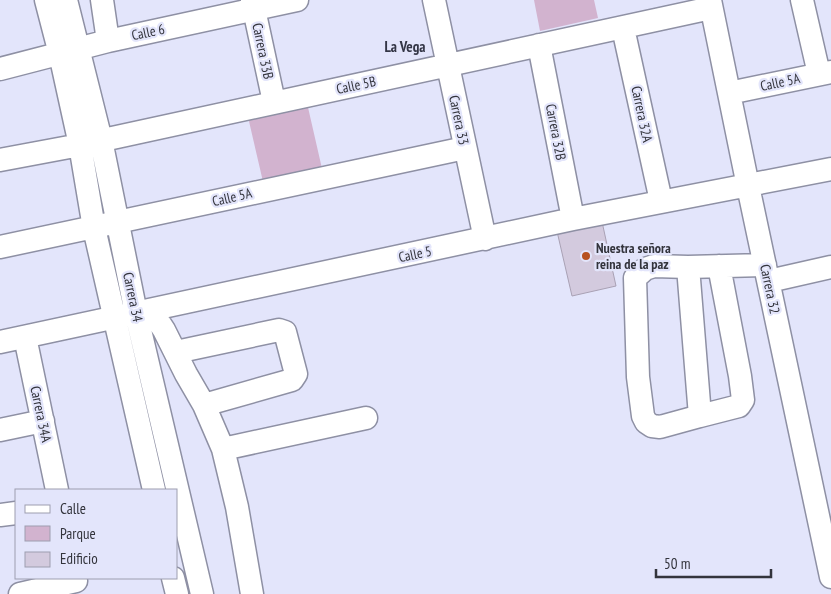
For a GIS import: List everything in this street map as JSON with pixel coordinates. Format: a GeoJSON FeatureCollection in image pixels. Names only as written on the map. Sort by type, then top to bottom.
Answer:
{"type":"FeatureCollection","features":[{"type":"Feature","properties":{"kind":"street","name":"Carrera 34"},"geometry":{"type":"LineString","coordinates":[[46,0],[69,51]]}},
{"type":"Feature","properties":{"kind":"street","name":"Carrera 34"},"geometry":{"type":"LineString","coordinates":[[66,0],[69,51],[90,142],[144,312],[202,594]]}},
{"type":"Feature","properties":{"kind":"street"},"geometry":{"type":"LineString","coordinates":[[102,0],[108,41]]}},
{"type":"Feature","properties":{"kind":"street","name":"Calle 6"},"geometry":{"type":"LineString","coordinates":[[0,69],[253,5],[297,0]]}},
{"type":"Feature","properties":{"kind":"street","name":"Carrera 33"},"geometry":{"type":"LineString","coordinates":[[434,0],[485,239]]}},
{"type":"Feature","properties":{"kind":"street"},"geometry":{"type":"LineString","coordinates":[[802,0],[825,73]]}},
{"type":"Feature","properties":{"kind":"street","name":"Calle 5B"},"geometry":{"type":"LineString","coordinates":[[0,160],[623,28],[711,4]]}},
{"type":"Feature","properties":{"kind":"street","name":"Carrera 32"},"geometry":{"type":"LineString","coordinates":[[711,4],[831,577]]}},
{"type":"Feature","properties":{"kind":"street","name":"Carrera 33B"},"geometry":{"type":"LineString","coordinates":[[253,5],[274,102]]}},
{"type":"Feature","properties":{"kind":"street","name":"Carrera 32A"},"geometry":{"type":"LineString","coordinates":[[623,28],[661,201]]}},
{"type":"Feature","properties":{"kind":"street","name":"Carrera 32B"},"geometry":{"type":"LineString","coordinates":[[539,45],[573,219]]}},
{"type":"Feature","properties":{"kind":"street","name":"Calle 5A"},"geometry":{"type":"LineString","coordinates":[[729,93],[825,73]]}},
{"type":"Feature","properties":{"kind":"street","name":"Carrera 34"},"geometry":{"type":"LineString","coordinates":[[90,142],[94,228],[154,489]]}},
{"type":"Feature","properties":{"kind":"street","name":"Calle 5A"},"geometry":{"type":"LineString","coordinates":[[0,247],[465,148]]}},
{"type":"Feature","properties":{"kind":"street","name":"Calle 5"},"geometry":{"type":"LineString","coordinates":[[0,342],[573,219],[831,169]]}},
{"type":"Feature","properties":{"kind":"street"},"geometry":{"type":"LineString","coordinates":[[719,266],[743,400],[739,406],[660,427],[652,426],[646,422],[643,416],[638,377],[635,278],[645,269],[654,266],[719,266],[767,273],[831,267]]}},
{"type":"Feature","properties":{"kind":"street"},"geometry":{"type":"LineString","coordinates":[[688,267],[700,416]]}},
{"type":"Feature","properties":{"kind":"street"},"geometry":{"type":"LineString","coordinates":[[144,312],[164,330],[204,405],[223,450],[237,507],[252,594]]}},
{"type":"Feature","properties":{"kind":"street"},"geometry":{"type":"LineString","coordinates":[[176,352],[279,330],[285,332],[296,374],[292,380],[204,405]]}},
{"type":"Feature","properties":{"kind":"street","name":"Carrera 34A"},"geometry":{"type":"LineString","coordinates":[[25,337],[57,489]]}},
{"type":"Feature","properties":{"kind":"street"},"geometry":{"type":"LineString","coordinates":[[223,450],[366,418]]}},
{"type":"Feature","properties":{"kind":"street"},"geometry":{"type":"LineString","coordinates":[[0,430],[43,421]]}},
{"type":"Feature","properties":{"kind":"street"},"geometry":{"type":"LineString","coordinates":[[0,516],[15,513]]}},
{"type":"Feature","properties":{"kind":"street"},"geometry":{"type":"LineString","coordinates":[[173,579],[177,594]]}},
{"type":"Feature","properties":{"kind":"street"},"geometry":{"type":"LineString","coordinates":[[20,594],[77,584]]}},
{"type":"Feature","properties":{"kind":"green space"},"geometry":{"type":"Polygon","coordinates":[[[534,0],[594,0],[598,18],[540,31],[534,0]]]}},
{"type":"Feature","properties":{"kind":"green space"},"geometry":{"type":"Polygon","coordinates":[[[307,103],[323,173],[264,186],[248,117],[307,103]]]}},
{"type":"Feature","properties":{"kind":"building","name":"Nuestra señora reina de la paz"},"geometry":{"type":"Polygon","coordinates":[[[601,217],[616,286],[572,296],[556,227],[601,217]]]}},
{"type":"Feature","properties":{"kind":"place","name":"Nuestra señora reina de la paz"},"geometry":{"type":"Point","coordinates":[586,256]}},
{"type":"Feature","properties":{"kind":"district","name":"La Vega"},"geometry":{"type":"Point","coordinates":[405,47]}}]}
